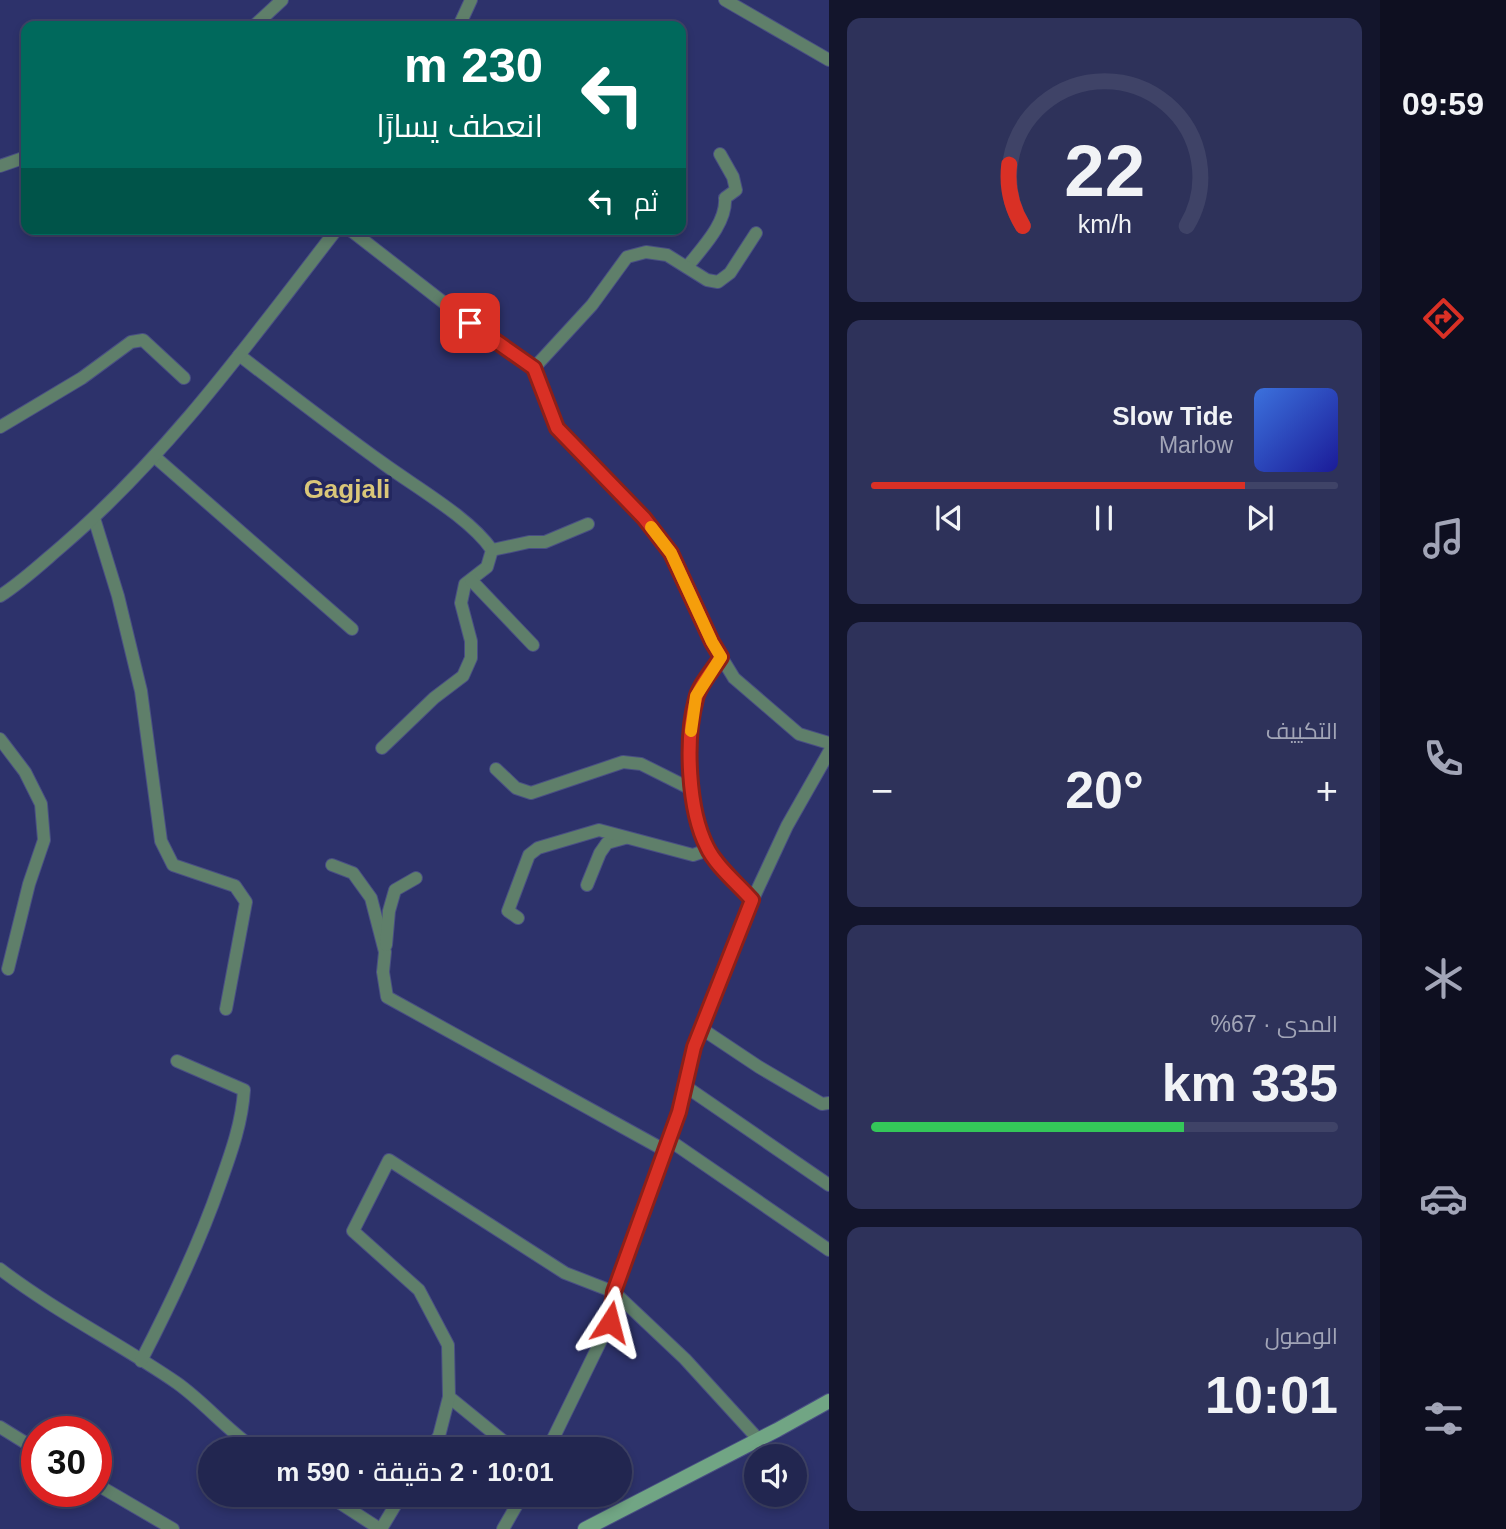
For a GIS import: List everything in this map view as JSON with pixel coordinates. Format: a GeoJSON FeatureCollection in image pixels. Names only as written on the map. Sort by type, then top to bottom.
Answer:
{"type":"FeatureCollection","features":[{"type":"Feature","properties":{"kind":"street"},"geometry":{"type":"LineString","coordinates":[[259,21],[282,0]]}},
{"type":"Feature","properties":{"kind":"street"},"geometry":{"type":"LineString","coordinates":[[460,21],[471,0]]}},
{"type":"Feature","properties":{"kind":"street"},"geometry":{"type":"LineString","coordinates":[[725,0],[829,60]]}},
{"type":"Feature","properties":{"kind":"street"},"geometry":{"type":"LineString","coordinates":[[687,267],[707,242],[726,208],[725,198],[736,190],[733,177],[720,154]]}},
{"type":"Feature","properties":{"kind":"street"},"geometry":{"type":"LineString","coordinates":[[0,166],[21,159]]}},
{"type":"Feature","properties":{"kind":"street"},"geometry":{"type":"LineString","coordinates":[[534,368],[592,305],[627,257],[646,252],[667,255],[707,280],[718,282],[730,273],[756,233]]}},
{"type":"Feature","properties":{"kind":"street"},"geometry":{"type":"LineString","coordinates":[[0,596],[94,518],[155,457],[332,235]]}},
{"type":"Feature","properties":{"kind":"street"},"geometry":{"type":"LineString","coordinates":[[357,235],[470,323],[534,368],[557,428],[644,518],[671,553],[712,642],[734,678],[799,734],[829,743]]}},
{"type":"Feature","properties":{"kind":"street"},"geometry":{"type":"LineString","coordinates":[[0,427],[82,377],[131,342],[143,340],[184,378]]}},
{"type":"Feature","properties":{"kind":"street"},"geometry":{"type":"LineString","coordinates":[[239,355],[350,440],[461,519],[485,540],[492,550]]}},
{"type":"Feature","properties":{"kind":"street"},"geometry":{"type":"LineString","coordinates":[[155,457],[352,629]]}},
{"type":"Feature","properties":{"kind":"street"},"geometry":{"type":"LineString","coordinates":[[94,518],[118,596],[141,691],[161,841],[173,865],[234,886],[246,902],[226,1009]]}},
{"type":"Feature","properties":{"kind":"street"},"geometry":{"type":"LineString","coordinates":[[492,550],[529,542],[545,542],[588,524]]}},
{"type":"Feature","properties":{"kind":"street"},"geometry":{"type":"LineString","coordinates":[[382,748],[434,698],[463,676],[471,658],[471,642],[461,603],[465,584],[487,567],[492,550]]}},
{"type":"Feature","properties":{"kind":"street"},"geometry":{"type":"LineString","coordinates":[[471,580],[533,645]]}},
{"type":"Feature","properties":{"kind":"street"},"geometry":{"type":"LineString","coordinates":[[721,657],[696,696],[691,734],[691,789],[697,825],[708,850],[752,900]]}},
{"type":"Feature","properties":{"kind":"street"},"geometry":{"type":"LineString","coordinates":[[0,738],[25,772],[41,804],[44,840],[29,884],[8,969]]}},
{"type":"Feature","properties":{"kind":"street"},"geometry":{"type":"LineString","coordinates":[[554,1437],[610,1322],[614,1292],[667,1145],[694,1047],[752,900],[787,826],[829,752]]}},
{"type":"Feature","properties":{"kind":"street"},"geometry":{"type":"LineString","coordinates":[[496,769],[516,788],[531,793],[623,762],[641,764],[691,789]]}},
{"type":"Feature","properties":{"kind":"street"},"geometry":{"type":"LineString","coordinates":[[518,918],[508,911],[528,855],[538,848],[599,830],[693,855],[708,850]]}},
{"type":"Feature","properties":{"kind":"street"},"geometry":{"type":"LineString","coordinates":[[587,885],[607,843],[625,838]]}},
{"type":"Feature","properties":{"kind":"street"},"geometry":{"type":"LineString","coordinates":[[332,865],[353,873],[371,898],[385,952]]}},
{"type":"Feature","properties":{"kind":"street"},"geometry":{"type":"LineString","coordinates":[[416,878],[395,890],[389,911],[383,972],[387,998],[667,1145],[829,1250]]}},
{"type":"Feature","properties":{"kind":"street"},"geometry":{"type":"LineString","coordinates":[[702,1029],[822,1104],[829,1103]]}},
{"type":"Feature","properties":{"kind":"street"},"geometry":{"type":"LineString","coordinates":[[141,1361],[172,1301],[205,1227],[243,1114],[244,1090],[177,1061]]}},
{"type":"Feature","properties":{"kind":"street"},"geometry":{"type":"LineString","coordinates":[[685,1086],[829,1185]]}},
{"type":"Feature","properties":{"kind":"street"},"geometry":{"type":"LineString","coordinates":[[438,1437],[449,1397],[448,1345],[419,1290],[353,1231],[389,1160],[565,1273],[614,1292],[685,1359],[759,1440]]}},
{"type":"Feature","properties":{"kind":"street"},"geometry":{"type":"LineString","coordinates":[[0,1269],[32,1293],[178,1384],[238,1437]]}},
{"type":"Feature","properties":{"kind":"street"},"geometry":{"type":"LineString","coordinates":[[449,1397],[498,1437]]}},
{"type":"Feature","properties":{"kind":"street"},"geometry":{"type":"LineString","coordinates":[[585,1529],[829,1401]]}},
{"type":"Feature","properties":{"kind":"street"},"geometry":{"type":"LineString","coordinates":[[0,1427],[21,1440]]}},
{"type":"Feature","properties":{"kind":"street"},"geometry":{"type":"LineString","coordinates":[[112,1493],[173,1529]]}},
{"type":"Feature","properties":{"kind":"street"},"geometry":{"type":"LineString","coordinates":[[346,1507],[380,1529],[394,1507]]}},
{"type":"Feature","properties":{"kind":"street"},"geometry":{"type":"LineString","coordinates":[[503,1529],[516,1507]]}},
{"type":"Feature","properties":{"kind":"slow traffic"},"geometry":{"type":"LineString","coordinates":[[651,527],[671,553],[721,657],[696,696],[691,731]]}},
{"type":"Feature","properties":{"kind":"district","name":"Gagjali"},"geometry":{"type":"Point","coordinates":[347,489]}},
{"type":"Feature","properties":{"kind":"route"},"geometry":{"type":"LineString","coordinates":[[470,323],[534,368],[557,428],[644,518],[671,553],[721,657],[696,696],[691,734],[691,789],[697,825],[708,850],[752,900],[694,1047],[679,1112],[614,1292],[610,1322]]}}]}
